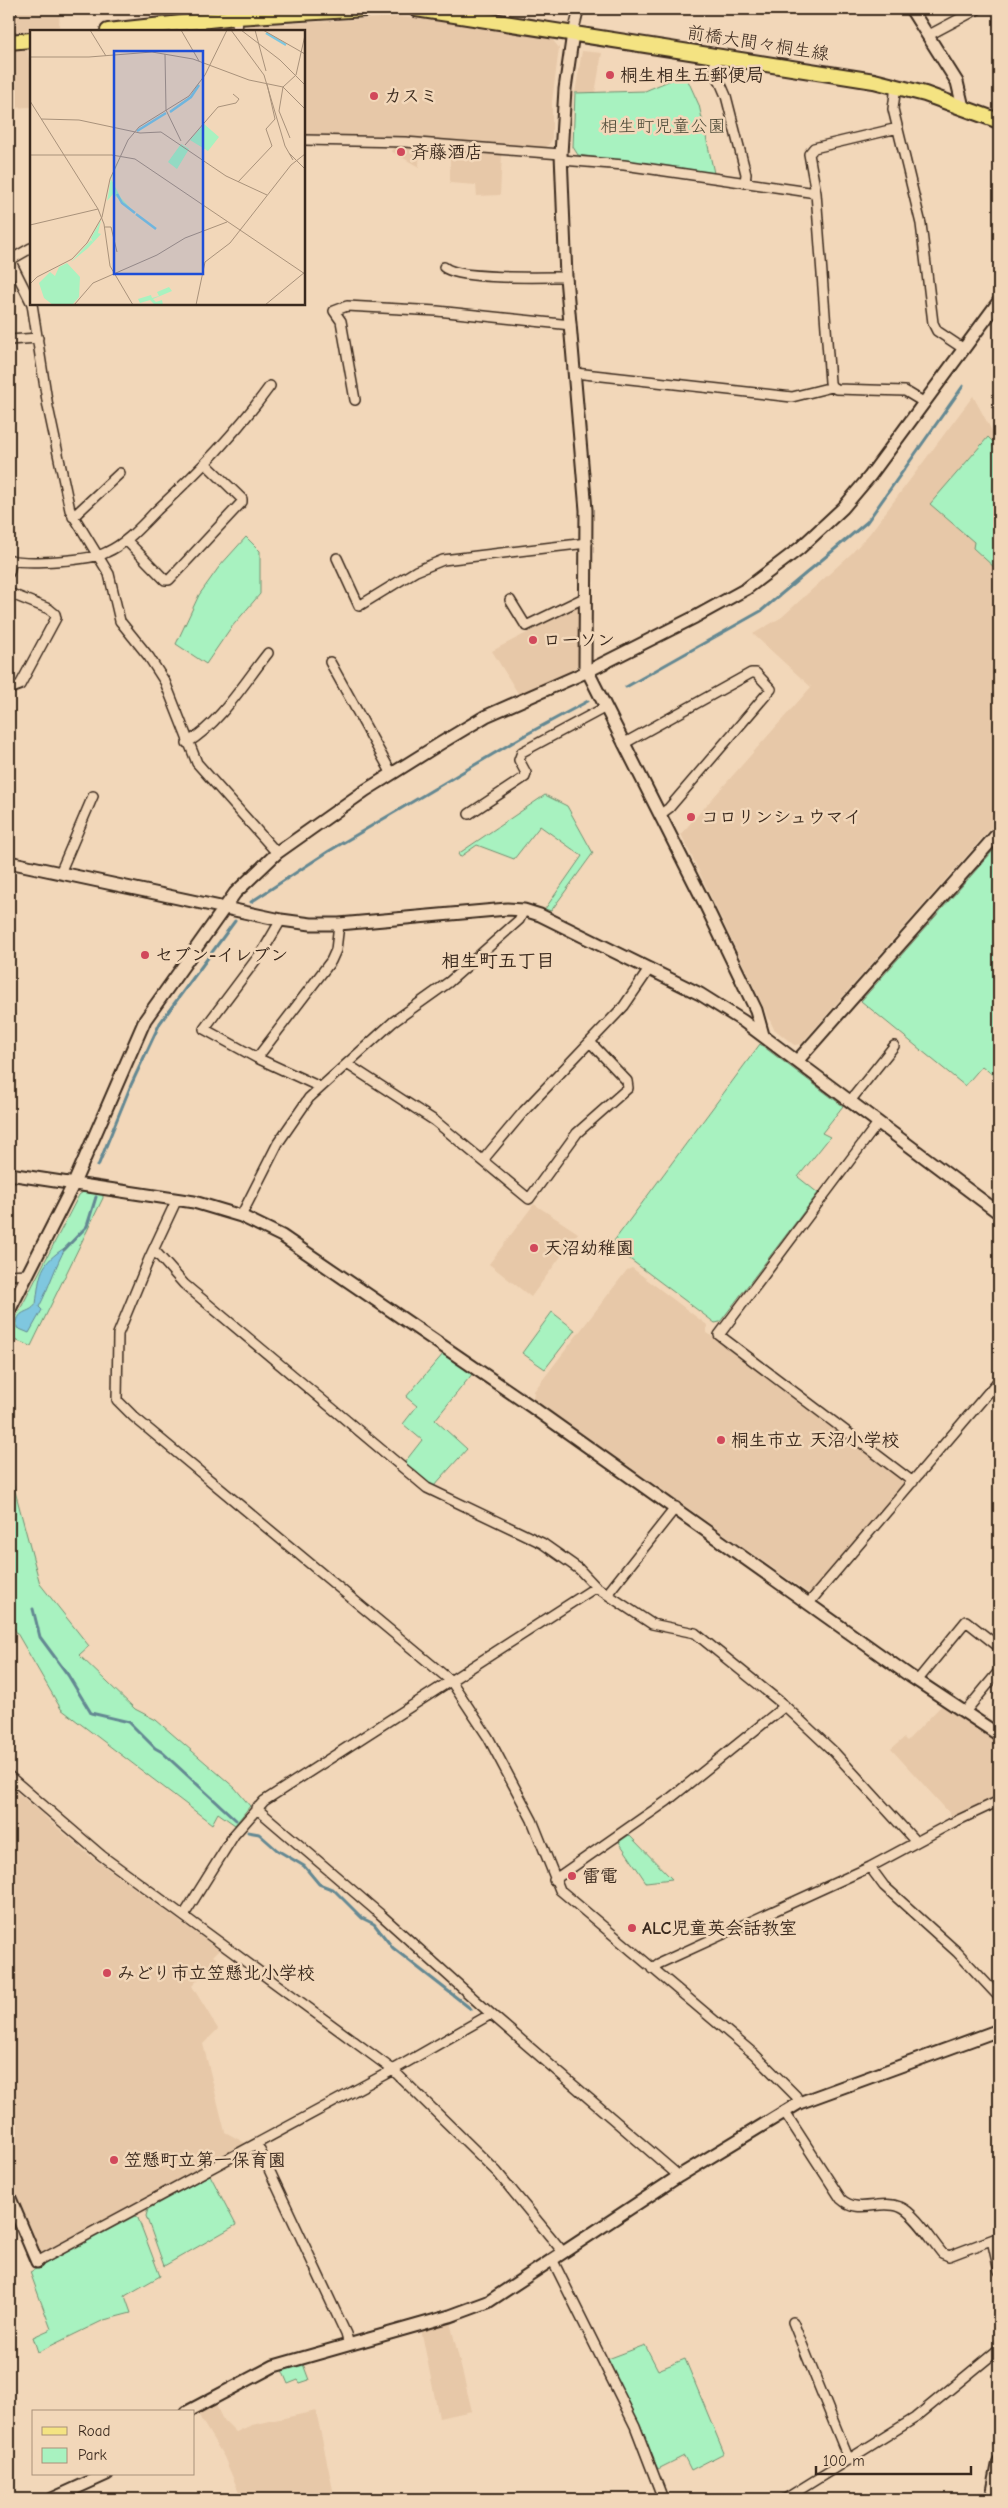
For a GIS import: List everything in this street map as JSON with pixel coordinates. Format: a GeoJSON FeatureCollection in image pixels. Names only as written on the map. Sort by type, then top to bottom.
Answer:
{"type":"FeatureCollection","features":[{"type":"Feature","properties":{"kind":"main road"},"geometry":{"type":"LineString","coordinates":[[119,30],[366,9]]}},
{"type":"Feature","properties":{"kind":"main road","name":"前橋大間々桐生線"},"geometry":{"type":"LineString","coordinates":[[416,9],[715,55],[896,86],[963,107],[999,121]]}},
{"type":"Feature","properties":{"kind":"main road"},"geometry":{"type":"LineString","coordinates":[[9,41],[30,40]]}},
{"type":"Feature","properties":{"kind":"main road"},"geometry":{"type":"LineString","coordinates":[[992,2499],[999,2464]]}},
{"type":"Feature","properties":{"kind":"street"},"geometry":{"type":"LineString","coordinates":[[9,25],[11,9]]}},
{"type":"Feature","properties":{"kind":"street"},"geometry":{"type":"LineString","coordinates":[[579,9],[573,33],[565,89],[562,157],[566,277],[587,544],[584,659],[586,672],[661,814],[756,1010],[763,1035]]}},
{"type":"Feature","properties":{"kind":"street"},"geometry":{"type":"LineString","coordinates":[[912,9],[957,82],[963,107]]}},
{"type":"Feature","properties":{"kind":"street"},"geometry":{"type":"LineString","coordinates":[[929,35],[978,9]]}},
{"type":"Feature","properties":{"kind":"street"},"geometry":{"type":"LineString","coordinates":[[715,55],[714,68],[726,96],[746,174],[745,183]]}},
{"type":"Feature","properties":{"kind":"street"},"geometry":{"type":"LineString","coordinates":[[896,86],[893,109],[921,224],[933,322],[937,331],[964,349]]}},
{"type":"Feature","properties":{"kind":"street"},"geometry":{"type":"LineString","coordinates":[[832,387],[830,382],[816,193],[809,154],[810,151],[898,128]]}},
{"type":"Feature","properties":{"kind":"street"},"geometry":{"type":"LineString","coordinates":[[305,140],[406,142],[562,157],[624,164],[816,193]]}},
{"type":"Feature","properties":{"kind":"street"},"geometry":{"type":"LineString","coordinates":[[30,248],[9,259],[30,299]]}},
{"type":"Feature","properties":{"kind":"street"},"geometry":{"type":"LineString","coordinates":[[444,267],[454,273],[566,277]]}},
{"type":"Feature","properties":{"kind":"street"},"geometry":{"type":"LineString","coordinates":[[9,1311],[26,1274],[74,1183],[145,1020],[235,893],[277,854],[392,774],[486,716],[586,672],[695,617],[746,588],[800,548],[852,498],[925,403],[999,301]]}},
{"type":"Feature","properties":{"kind":"street"},"geometry":{"type":"LineString","coordinates":[[32,305],[58,458],[73,517],[98,555],[112,582],[118,616],[161,674],[188,742],[204,774],[277,854]]}},
{"type":"Feature","properties":{"kind":"street"},"geometry":{"type":"LineString","coordinates":[[355,400],[341,321],[334,311],[339,308],[359,306],[437,311],[571,325]]}},
{"type":"Feature","properties":{"kind":"street"},"geometry":{"type":"LineString","coordinates":[[9,340],[38,338]]}},
{"type":"Feature","properties":{"kind":"street"},"geometry":{"type":"LineString","coordinates":[[575,373],[792,397],[832,387],[836,389],[905,391],[925,403]]}},
{"type":"Feature","properties":{"kind":"street"},"geometry":{"type":"LineString","coordinates":[[9,573],[10,560],[39,562],[98,555],[110,551],[126,540],[206,464],[238,430],[270,386]]}},
{"type":"Feature","properties":{"kind":"street"},"geometry":{"type":"LineString","coordinates":[[126,540],[165,580],[169,580],[242,502],[242,499],[206,464]]}},
{"type":"Feature","properties":{"kind":"street"},"geometry":{"type":"LineString","coordinates":[[73,517],[120,473]]}},
{"type":"Feature","properties":{"kind":"street"},"geometry":{"type":"LineString","coordinates":[[337,558],[359,606],[416,571],[443,560],[587,544]]}},
{"type":"Feature","properties":{"kind":"street"},"geometry":{"type":"LineString","coordinates":[[9,593],[49,609],[55,614],[56,618],[20,685],[9,689]]}},
{"type":"Feature","properties":{"kind":"street"},"geometry":{"type":"LineString","coordinates":[[510,600],[526,626],[586,597]]}},
{"type":"Feature","properties":{"kind":"street"},"geometry":{"type":"LineString","coordinates":[[188,742],[198,736],[222,711],[268,653]]}},
{"type":"Feature","properties":{"kind":"street"},"geometry":{"type":"LineString","coordinates":[[330,662],[392,774]]}},
{"type":"Feature","properties":{"kind":"street"},"geometry":{"type":"LineString","coordinates":[[623,744],[750,673],[756,673],[769,685],[771,689],[669,808],[661,814]]}},
{"type":"Feature","properties":{"kind":"street"},"geometry":{"type":"LineString","coordinates":[[469,814],[525,778],[526,774],[519,760],[522,752],[604,708]]}},
{"type":"Feature","properties":{"kind":"street"},"geometry":{"type":"LineString","coordinates":[[60,872],[93,796]]}},
{"type":"Feature","properties":{"kind":"street"},"geometry":{"type":"LineString","coordinates":[[798,1060],[999,832]]}},
{"type":"Feature","properties":{"kind":"street"},"geometry":{"type":"LineString","coordinates":[[9,862],[281,920],[311,924],[339,924],[507,910],[524,910],[544,917],[700,994],[798,1060],[878,1123],[999,1213]]}},
{"type":"Feature","properties":{"kind":"street"},"geometry":{"type":"LineString","coordinates":[[241,1216],[283,1135],[297,1114],[320,1087],[393,1022],[449,982],[519,920],[524,910]]}},
{"type":"Feature","properties":{"kind":"street"},"geometry":{"type":"LineString","coordinates":[[281,920],[264,949],[204,1029],[257,1058],[320,1087]]}},
{"type":"Feature","properties":{"kind":"street"},"geometry":{"type":"LineString","coordinates":[[257,1058],[331,961],[336,950],[339,924]]}},
{"type":"Feature","properties":{"kind":"street"},"geometry":{"type":"LineString","coordinates":[[483,1160],[524,1111],[624,1006],[650,968]]}},
{"type":"Feature","properties":{"kind":"street"},"geometry":{"type":"LineString","coordinates":[[347,1064],[434,1121],[530,1199],[577,1133],[628,1088],[627,1081],[590,1042]]}},
{"type":"Feature","properties":{"kind":"street"},"geometry":{"type":"LineString","coordinates":[[850,1101],[894,1046]]}},
{"type":"Feature","properties":{"kind":"street"},"geometry":{"type":"LineString","coordinates":[[878,1123],[719,1335],[913,1482]]}},
{"type":"Feature","properties":{"kind":"street"},"geometry":{"type":"LineString","coordinates":[[9,1174],[177,1199],[209,1206],[241,1216],[290,1241],[676,1507],[917,1681],[999,1735]]}},
{"type":"Feature","properties":{"kind":"street"},"geometry":{"type":"LineString","coordinates":[[177,1199],[118,1334],[117,1400],[134,1417],[452,1681],[488,1737],[532,1820],[554,1880],[564,1894],[754,2054],[796,2096],[799,2103]]}},
{"type":"Feature","properties":{"kind":"street"},"geometry":{"type":"LineString","coordinates":[[154,1250],[184,1284],[427,1488],[542,1543],[580,1569],[596,1587],[608,1593],[652,1624],[695,1634],[785,1706],[834,1752],[916,1842]]}},
{"type":"Feature","properties":{"kind":"street"},"geometry":{"type":"LineString","coordinates":[[9,1275],[26,1274]]}},
{"type":"Feature","properties":{"kind":"street"},"geometry":{"type":"LineString","coordinates":[[808,1604],[999,1380]]}},
{"type":"Feature","properties":{"kind":"street"},"geometry":{"type":"LineString","coordinates":[[608,1593],[676,1507]]}},
{"type":"Feature","properties":{"kind":"street"},"geometry":{"type":"LineString","coordinates":[[184,1915],[234,1835],[256,1808],[596,1587]]}},
{"type":"Feature","properties":{"kind":"street"},"geometry":{"type":"LineString","coordinates":[[917,1681],[966,1620],[999,1647]]}},
{"type":"Feature","properties":{"kind":"street"},"geometry":{"type":"LineString","coordinates":[[965,1712],[999,1671]]}},
{"type":"Feature","properties":{"kind":"street"},"geometry":{"type":"LineString","coordinates":[[554,1880],[667,1801],[785,1706]]}},
{"type":"Feature","properties":{"kind":"street"},"geometry":{"type":"LineString","coordinates":[[9,1776],[91,1847],[393,2070],[497,2172],[563,2252]]}},
{"type":"Feature","properties":{"kind":"street"},"geometry":{"type":"LineString","coordinates":[[652,1968],[870,1867],[916,1842],[999,1802]]}},
{"type":"Feature","properties":{"kind":"street"},"geometry":{"type":"LineString","coordinates":[[256,1808],[679,2176]]}},
{"type":"Feature","properties":{"kind":"street"},"geometry":{"type":"LineString","coordinates":[[870,1867],[884,1886],[957,1952],[999,1997]]}},
{"type":"Feature","properties":{"kind":"street"},"geometry":{"type":"LineString","coordinates":[[9,2196],[38,2262],[393,2070],[491,2014]]}},
{"type":"Feature","properties":{"kind":"street"},"geometry":{"type":"LineString","coordinates":[[190,2410],[266,2369],[481,2305],[498,2296],[679,2176],[799,2103],[999,2030]]}},
{"type":"Feature","properties":{"kind":"street"},"geometry":{"type":"LineString","coordinates":[[784,2111],[845,2203],[856,2207],[900,2207],[910,2213],[942,2252],[949,2256],[995,2238],[999,2271]]}},
{"type":"Feature","properties":{"kind":"street"},"geometry":{"type":"LineString","coordinates":[[256,2144],[315,2264],[349,2345]]}},
{"type":"Feature","properties":{"kind":"street"},"geometry":{"type":"LineString","coordinates":[[552,2259],[635,2426],[663,2499]]}},
{"type":"Feature","properties":{"kind":"street"},"geometry":{"type":"LineString","coordinates":[[793,2322],[849,2460]]}},
{"type":"Feature","properties":{"kind":"street"},"geometry":{"type":"LineString","coordinates":[[785,2499],[915,2418],[999,2349]]}},
{"type":"Feature","properties":{"kind":"street"},"geometry":{"type":"LineString","coordinates":[[52,2499],[103,2476]]}},
{"type":"Feature","properties":{"kind":"shaded area"},"geometry":{"type":"Polygon","coordinates":[[[15,9],[60,9],[59,27],[15,32],[12,30],[15,9]]]}},
{"type":"Feature","properties":{"kind":"shaded area"},"geometry":{"type":"Polygon","coordinates":[[[396,17],[417,18],[552,39],[559,48],[552,102],[552,140],[546,148],[406,137],[305,135],[305,30],[245,30],[249,26],[396,17]]]}},
{"type":"Feature","properties":{"kind":"shaded area"},"geometry":{"type":"Polygon","coordinates":[[[27,49],[30,66],[30,107],[9,108],[9,51],[27,49]]]}},
{"type":"Feature","properties":{"kind":"shaded area"},"geometry":{"type":"Polygon","coordinates":[[[582,51],[602,53],[595,93],[575,93],[582,51]]]}},
{"type":"Feature","properties":{"kind":"shaded area"},"geometry":{"type":"Polygon","coordinates":[[[396,145],[420,146],[419,167],[391,151],[396,145]]]}},
{"type":"Feature","properties":{"kind":"shaded area"},"geometry":{"type":"Polygon","coordinates":[[[450,150],[502,154],[500,195],[477,196],[476,185],[450,183],[450,150]]]}},
{"type":"Feature","properties":{"kind":"shaded area"},"geometry":{"type":"Polygon","coordinates":[[[973,396],[993,433],[999,438],[999,819],[801,1044],[794,1045],[774,1029],[681,834],[811,687],[753,634],[782,617],[852,553],[870,533],[973,396]]]}},
{"type":"Feature","properties":{"kind":"shaded area"},"geometry":{"type":"Polygon","coordinates":[[[579,606],[578,663],[572,672],[519,695],[492,651],[579,606]]]}},
{"type":"Feature","properties":{"kind":"shaded area","name":"天沼幼稚園"},"geometry":{"type":"Polygon","coordinates":[[[534,1204],[578,1233],[531,1297],[489,1264],[534,1204]]]}},
{"type":"Feature","properties":{"kind":"shaded area","name":"桐生市立 天沼小学校"},"geometry":{"type":"Polygon","coordinates":[[[632,1268],[707,1325],[706,1332],[905,1480],[905,1487],[813,1593],[808,1593],[533,1399],[534,1391],[627,1270],[632,1268]]]}},
{"type":"Feature","properties":{"kind":"shaded area"},"geometry":{"type":"Polygon","coordinates":[[[942,1705],[999,1743],[999,1796],[954,1818],[891,1749],[904,1738],[907,1741],[942,1705]]]}},
{"type":"Feature","properties":{"kind":"shaded area","name":"みどり市立笠懸北小学校"},"geometry":{"type":"Polygon","coordinates":[[[9,1785],[90,1856],[219,1950],[213,1956],[217,1959],[192,1986],[218,2029],[203,2044],[225,2132],[247,2144],[43,2253],[39,2252],[9,2175],[9,1910],[14,1875],[9,1869],[9,1785]]]}},
{"type":"Feature","properties":{"kind":"shaded area"},"geometry":{"type":"Polygon","coordinates":[[[450,2322],[472,2411],[439,2418],[421,2329],[450,2322]]]}},
{"type":"Feature","properties":{"kind":"shaded area"},"geometry":{"type":"Polygon","coordinates":[[[214,2401],[222,2418],[236,2432],[252,2425],[316,2411],[335,2499],[242,2499],[224,2457],[196,2411],[214,2401]]]}},
{"type":"Feature","properties":{"kind":"green space","name":"相生町児童公園"},"geometry":{"type":"Polygon","coordinates":[[[685,74],[699,105],[714,173],[578,155],[573,147],[575,93],[645,91],[685,74]]]}},
{"type":"Feature","properties":{"kind":"green space"},"geometry":{"type":"Polygon","coordinates":[[[988,437],[999,448],[999,568],[995,568],[973,548],[974,542],[930,504],[988,437]]]}},
{"type":"Feature","properties":{"kind":"green space"},"geometry":{"type":"Polygon","coordinates":[[[246,537],[260,551],[260,594],[230,629],[206,664],[176,644],[199,595],[219,567],[246,537]]]}},
{"type":"Feature","properties":{"kind":"green space"},"geometry":{"type":"Polygon","coordinates":[[[545,795],[567,806],[593,853],[551,911],[545,909],[582,856],[540,826],[514,859],[477,845],[460,857],[458,854],[545,795]]]}},
{"type":"Feature","properties":{"kind":"green space"},"geometry":{"type":"Polygon","coordinates":[[[999,844],[999,1080],[982,1066],[965,1086],[861,1001],[999,844]]]}},
{"type":"Feature","properties":{"kind":"green space"},"geometry":{"type":"Polygon","coordinates":[[[760,1044],[843,1106],[822,1133],[830,1137],[798,1177],[818,1193],[720,1322],[715,1323],[611,1245],[760,1044]]]}},
{"type":"Feature","properties":{"kind":"green space"},"geometry":{"type":"Polygon","coordinates":[[[83,1192],[103,1195],[103,1198],[31,1346],[9,1338],[9,1331],[79,1195],[83,1192]]]}},
{"type":"Feature","properties":{"kind":"green space"},"geometry":{"type":"Polygon","coordinates":[[[552,1312],[575,1330],[545,1369],[522,1353],[552,1312]]]}},
{"type":"Feature","properties":{"kind":"green space"},"geometry":{"type":"Polygon","coordinates":[[[444,1353],[473,1373],[435,1420],[467,1449],[433,1487],[404,1463],[422,1440],[403,1424],[417,1406],[406,1397],[444,1353]]]}},
{"type":"Feature","properties":{"kind":"green space"},"geometry":{"type":"Polygon","coordinates":[[[9,1469],[40,1584],[89,1646],[79,1655],[135,1709],[156,1720],[235,1788],[250,1806],[235,1825],[218,1813],[212,1824],[61,1709],[14,1628],[9,1624],[9,1469]]]}},
{"type":"Feature","properties":{"kind":"green space"},"geometry":{"type":"Polygon","coordinates":[[[629,1835],[672,1879],[646,1882],[619,1842],[629,1835]]]}},
{"type":"Feature","properties":{"kind":"green space"},"geometry":{"type":"Polygon","coordinates":[[[210,2175],[236,2225],[164,2266],[146,2216],[148,2209],[210,2175]]]}},
{"type":"Feature","properties":{"kind":"green space"},"geometry":{"type":"Polygon","coordinates":[[[135,2216],[138,2218],[160,2276],[125,2296],[131,2313],[104,2320],[38,2352],[33,2337],[51,2329],[30,2272],[135,2216]]]}},
{"type":"Feature","properties":{"kind":"green space"},"geometry":{"type":"Polygon","coordinates":[[[645,2345],[658,2370],[685,2359],[724,2453],[691,2470],[684,2456],[658,2469],[608,2359],[645,2345]]]}},
{"type":"Feature","properties":{"kind":"green space"},"geometry":{"type":"Polygon","coordinates":[[[303,2364],[309,2380],[300,2383],[298,2380],[288,2384],[282,2370],[303,2364]]]}},
{"type":"Feature","properties":{"kind":"water"},"geometry":{"type":"Polygon","coordinates":[[[66,1247],[39,1307],[42,1310],[29,1333],[17,1328],[19,1317],[36,1304],[42,1271],[50,1259],[66,1247]]]}},
{"type":"Feature","properties":{"kind":"waterway"},"geometry":{"type":"LineString","coordinates":[[626,687],[761,611],[867,522],[963,386]]}},
{"type":"Feature","properties":{"kind":"waterway"},"geometry":{"type":"LineString","coordinates":[[251,902],[329,851],[527,734],[588,701]]}},
{"type":"Feature","properties":{"kind":"waterway"},"geometry":{"type":"LineString","coordinates":[[98,1166],[131,1085],[160,1023],[235,921]]}},
{"type":"Feature","properties":{"kind":"waterway"},"geometry":{"type":"LineString","coordinates":[[64,1250],[87,1226],[96,1197]]}},
{"type":"Feature","properties":{"kind":"waterway"},"geometry":{"type":"LineString","coordinates":[[33,1609],[40,1637],[68,1675],[91,1713],[129,1722],[155,1748],[162,1752],[236,1820]]}},
{"type":"Feature","properties":{"kind":"waterway"},"geometry":{"type":"LineString","coordinates":[[248,1832],[259,1834],[277,1850],[304,1866],[319,1884],[334,1890],[362,1918],[374,1924],[393,1948],[471,2009]]}},
{"type":"Feature","properties":{"kind":"place","name":"桐生相生五郵便局"},"geometry":{"type":"Point","coordinates":[610,75]}},
{"type":"Feature","properties":{"kind":"place","name":"カスミ"},"geometry":{"type":"Point","coordinates":[374,96]}},
{"type":"Feature","properties":{"kind":"place","name":"斉藤酒店"},"geometry":{"type":"Point","coordinates":[401,152]}},
{"type":"Feature","properties":{"kind":"place","name":"ローソン"},"geometry":{"type":"Point","coordinates":[533,640]}},
{"type":"Feature","properties":{"kind":"place","name":"コロリンシュウマイ"},"geometry":{"type":"Point","coordinates":[691,817]}},
{"type":"Feature","properties":{"kind":"place","name":"セブン-イレブン"},"geometry":{"type":"Point","coordinates":[145,955]}},
{"type":"Feature","properties":{"kind":"place","name":"天沼幼稚園"},"geometry":{"type":"Point","coordinates":[534,1248]}},
{"type":"Feature","properties":{"kind":"place","name":"桐生市立 天沼小学校"},"geometry":{"type":"Point","coordinates":[721,1440]}},
{"type":"Feature","properties":{"kind":"place","name":"雷電"},"geometry":{"type":"Point","coordinates":[572,1876]}},
{"type":"Feature","properties":{"kind":"place","name":"ALC児童英会話教室"},"geometry":{"type":"Point","coordinates":[632,1928]}},
{"type":"Feature","properties":{"kind":"place","name":"みどり市立笠懸北小学校"},"geometry":{"type":"Point","coordinates":[107,1973]}},
{"type":"Feature","properties":{"kind":"place","name":"笠懸町立第一保育園"},"geometry":{"type":"Point","coordinates":[114,2160]}},
{"type":"Feature","properties":{"kind":"district","name":"相生町五丁目"},"geometry":{"type":"Point","coordinates":[498,960]}}]}
